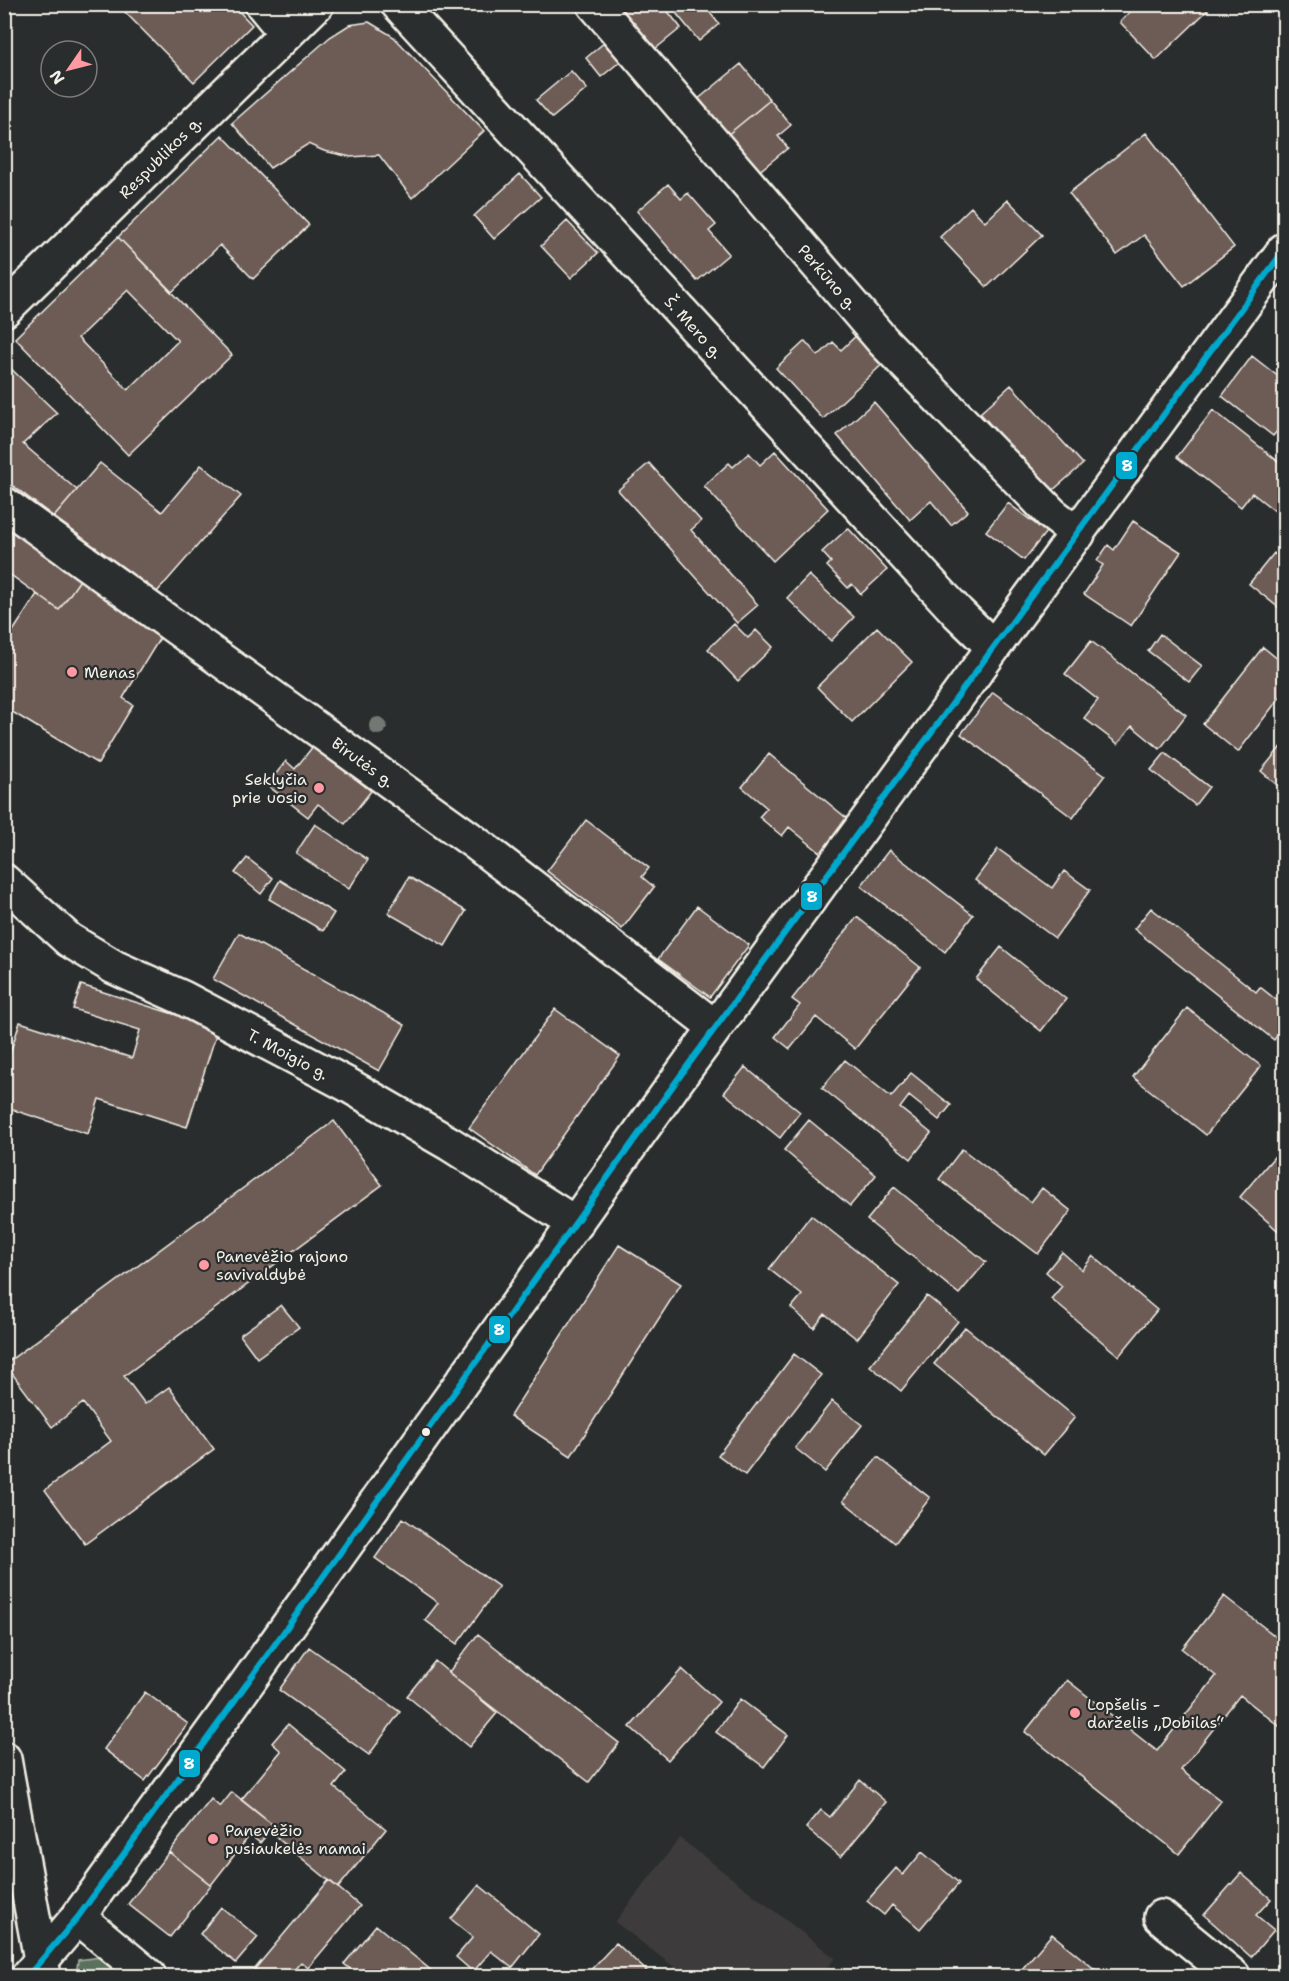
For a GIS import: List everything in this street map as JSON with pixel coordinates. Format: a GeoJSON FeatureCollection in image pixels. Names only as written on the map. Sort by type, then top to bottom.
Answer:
{"type":"FeatureCollection","features":[{"type":"Feature","properties":{"kind":"street"},"geometry":{"type":"LineString","coordinates":[[262,4],[286,33]]}},
{"type":"Feature","properties":{"kind":"street","name":"Respublikos g."},"geometry":{"type":"LineString","coordinates":[[4,310],[316,4]]}},
{"type":"Feature","properties":{"kind":"street","name":"Š. Mero g."},"geometry":{"type":"LineString","coordinates":[[398,4],[942,596],[993,647]]}},
{"type":"Feature","properties":{"kind":"street","name":"Perkūno g."},"geometry":{"type":"LineString","coordinates":[[594,4],[883,341],[1052,514],[1078,534]]}},
{"type":"Feature","properties":{"kind":"street"},"geometry":{"type":"LineString","coordinates":[[38,1971],[715,1028],[1284,250]]}},
{"type":"Feature","properties":{"kind":"street","name":"Birutės g."},"geometry":{"type":"LineString","coordinates":[[4,504],[473,841],[715,1028]]}},
{"type":"Feature","properties":{"kind":"street","name":"T. Moigio g."},"geometry":{"type":"LineString","coordinates":[[4,881],[69,940],[348,1085],[450,1144],[576,1224]]}},
{"type":"Feature","properties":{"kind":"street"},"geometry":{"type":"LineString","coordinates":[[4,1759],[38,1971]]}},
{"type":"Feature","properties":{"kind":"street"},"geometry":{"type":"LineString","coordinates":[[78,1917],[149,1977]]}},
{"type":"Feature","properties":{"kind":"street"},"geometry":{"type":"LineString","coordinates":[[1161,1917],[1233,1977]]}},
{"type":"Feature","properties":{"kind":"shaded area"},"geometry":{"type":"Polygon","coordinates":[[[680,1838],[835,1958],[821,1976],[686,1976],[615,1922],[680,1838]]]}},
{"type":"Feature","properties":{"kind":"green space"},"geometry":{"type":"Polygon","coordinates":[[[101,1957],[125,1976],[76,1976],[78,1960],[101,1957]]]}},
{"type":"Feature","properties":{"kind":"building"},"geometry":{"type":"Polygon","coordinates":[[[117,4],[232,4],[252,25],[194,82],[117,4]]]}},
{"type":"Feature","properties":{"kind":"building"},"geometry":{"type":"Polygon","coordinates":[[[617,4],[662,4],[681,28],[654,50],[617,4]]]}},
{"type":"Feature","properties":{"kind":"building"},"geometry":{"type":"Polygon","coordinates":[[[686,4],[703,4],[719,24],[699,41],[676,13],[686,4]]]}},
{"type":"Feature","properties":{"kind":"building"},"geometry":{"type":"Polygon","coordinates":[[[1138,4],[1214,4],[1156,60],[1120,22],[1138,4]]]}},
{"type":"Feature","properties":{"kind":"building"},"geometry":{"type":"Polygon","coordinates":[[[369,22],[394,37],[484,131],[412,198],[379,155],[351,157],[324,151],[308,144],[270,168],[232,123],[330,37],[349,25],[369,22]]]}},
{"type":"Feature","properties":{"kind":"building"},"geometry":{"type":"Polygon","coordinates":[[[606,41],[622,60],[601,77],[586,58],[606,41]]]}},
{"type":"Feature","properties":{"kind":"building"},"geometry":{"type":"Polygon","coordinates":[[[741,64],[770,100],[726,136],[697,100],[741,64]]]}},
{"type":"Feature","properties":{"kind":"building"},"geometry":{"type":"Polygon","coordinates":[[[571,71],[587,89],[552,118],[536,100],[571,71]]]}},
{"type":"Feature","properties":{"kind":"building"},"geometry":{"type":"Polygon","coordinates":[[[770,100],[791,125],[778,136],[788,148],[757,173],[726,136],[770,100]]]}},
{"type":"Feature","properties":{"kind":"building"},"geometry":{"type":"Polygon","coordinates":[[[1146,133],[1234,247],[1184,286],[1144,235],[1117,255],[1069,193],[1146,133]]]}},
{"type":"Feature","properties":{"kind":"building"},"geometry":{"type":"Polygon","coordinates":[[[222,135],[309,225],[253,279],[220,245],[172,292],[118,237],[222,135]]]}},
{"type":"Feature","properties":{"kind":"building"},"geometry":{"type":"Polygon","coordinates":[[[520,174],[541,197],[494,239],[474,216],[520,174]]]}},
{"type":"Feature","properties":{"kind":"building"},"geometry":{"type":"Polygon","coordinates":[[[668,184],[681,199],[688,193],[716,225],[709,231],[729,254],[697,281],[637,211],[668,184]]]}},
{"type":"Feature","properties":{"kind":"building"},"geometry":{"type":"Polygon","coordinates":[[[1008,200],[1042,235],[987,287],[940,237],[971,207],[985,222],[1008,200]]]}},
{"type":"Feature","properties":{"kind":"building"},"geometry":{"type":"Polygon","coordinates":[[[567,221],[598,253],[571,278],[541,246],[567,221]]]}},
{"type":"Feature","properties":{"kind":"building"},"geometry":{"type":"Polygon","coordinates":[[[118,237],[232,355],[128,455],[15,338],[118,237]],[[128,290],[78,338],[128,390],[178,341],[128,290]]]}},
{"type":"Feature","properties":{"kind":"building"},"geometry":{"type":"Polygon","coordinates":[[[861,331],[887,360],[823,419],[776,368],[805,341],[818,356],[833,342],[841,350],[861,331]]]}},
{"type":"Feature","properties":{"kind":"building"},"geometry":{"type":"Polygon","coordinates":[[[1252,356],[1284,381],[1284,435],[1278,430],[1273,436],[1222,396],[1252,356]]]}},
{"type":"Feature","properties":{"kind":"building"},"geometry":{"type":"Polygon","coordinates":[[[4,362],[57,413],[23,444],[77,490],[54,517],[4,479],[4,362]]]}},
{"type":"Feature","properties":{"kind":"building"},"geometry":{"type":"Polygon","coordinates":[[[1011,385],[1083,464],[1051,492],[980,413],[1011,385]]]}},
{"type":"Feature","properties":{"kind":"building"},"geometry":{"type":"Polygon","coordinates":[[[874,402],[968,511],[951,525],[931,501],[910,520],[837,435],[874,402]]]}},
{"type":"Feature","properties":{"kind":"building"},"geometry":{"type":"Polygon","coordinates":[[[1213,410],[1284,466],[1284,518],[1252,493],[1241,507],[1177,457],[1213,410]]]}},
{"type":"Feature","properties":{"kind":"building"},"geometry":{"type":"Polygon","coordinates":[[[775,451],[828,509],[773,561],[704,486],[729,463],[733,467],[749,453],[760,465],[775,451]]]}},
{"type":"Feature","properties":{"kind":"building"},"geometry":{"type":"Polygon","coordinates":[[[100,463],[162,512],[201,465],[241,496],[157,592],[54,517],[100,463]]]}},
{"type":"Feature","properties":{"kind":"building"},"geometry":{"type":"Polygon","coordinates":[[[649,463],[701,521],[691,530],[758,605],[737,623],[618,490],[649,463]]]}},
{"type":"Feature","properties":{"kind":"building"},"geometry":{"type":"Polygon","coordinates":[[[1008,503],[1046,532],[1024,560],[986,531],[1008,503]]]}},
{"type":"Feature","properties":{"kind":"building"},"geometry":{"type":"Polygon","coordinates":[[[4,518],[82,577],[59,610],[4,570],[4,518]]]}},
{"type":"Feature","properties":{"kind":"building"},"geometry":{"type":"Polygon","coordinates":[[[1133,521],[1181,552],[1131,626],[1084,594],[1103,565],[1097,561],[1108,545],[1114,550],[1133,521]]]}},
{"type":"Feature","properties":{"kind":"building"},"geometry":{"type":"Polygon","coordinates":[[[848,528],[887,570],[861,594],[852,584],[848,588],[827,566],[831,562],[822,552],[848,528]]]}},
{"type":"Feature","properties":{"kind":"building"},"geometry":{"type":"Polygon","coordinates":[[[1274,553],[1284,561],[1284,612],[1249,584],[1274,553]]]}},
{"type":"Feature","properties":{"kind":"building"},"geometry":{"type":"Polygon","coordinates":[[[809,575],[854,617],[831,641],[787,598],[809,575]]]}},
{"type":"Feature","properties":{"kind":"building","name":"Menas"},"geometry":{"type":"Polygon","coordinates":[[[82,577],[163,633],[123,698],[133,705],[98,764],[4,707],[4,645],[37,594],[59,610],[82,577]]]}},
{"type":"Feature","properties":{"kind":"building"},"geometry":{"type":"Polygon","coordinates":[[[734,624],[748,638],[756,630],[773,647],[738,681],[708,649],[734,624]]]}},
{"type":"Feature","properties":{"kind":"building"},"geometry":{"type":"Polygon","coordinates":[[[877,627],[912,662],[852,722],[817,687],[877,627]]]}},
{"type":"Feature","properties":{"kind":"building"},"geometry":{"type":"Polygon","coordinates":[[[1160,634],[1202,666],[1189,682],[1148,651],[1160,634]]]}},
{"type":"Feature","properties":{"kind":"building"},"geometry":{"type":"Polygon","coordinates":[[[1091,641],[1186,715],[1160,749],[1132,726],[1118,744],[1084,718],[1098,700],[1065,674],[1091,641]]]}},
{"type":"Feature","properties":{"kind":"building"},"geometry":{"type":"Polygon","coordinates":[[[1263,647],[1284,664],[1284,692],[1238,752],[1203,724],[1263,647]]]}},
{"type":"Feature","properties":{"kind":"building"},"geometry":{"type":"Polygon","coordinates":[[[993,692],[1105,775],[1073,818],[961,734],[993,692]]]}},
{"type":"Feature","properties":{"kind":"building"},"geometry":{"type":"Polygon","coordinates":[[[1284,743],[1284,791],[1261,771],[1284,743]]]}},
{"type":"Feature","properties":{"kind":"building","name":"Seklyčia prie uosio"},"geometry":{"type":"Polygon","coordinates":[[[314,745],[371,791],[345,824],[318,804],[308,817],[267,785],[286,761],[295,769],[314,745]]]}},
{"type":"Feature","properties":{"kind":"building"},"geometry":{"type":"Polygon","coordinates":[[[1165,753],[1209,787],[1195,805],[1151,770],[1165,753]]]}},
{"type":"Feature","properties":{"kind":"building"},"geometry":{"type":"Polygon","coordinates":[[[769,754],[850,821],[822,854],[789,827],[782,836],[759,817],[767,808],[742,787],[769,754]]]}},
{"type":"Feature","properties":{"kind":"building"},"geometry":{"type":"Polygon","coordinates":[[[586,820],[649,868],[642,877],[654,887],[622,929],[547,871],[586,820]]]}},
{"type":"Feature","properties":{"kind":"building"},"geometry":{"type":"Polygon","coordinates":[[[315,824],[368,860],[349,889],[296,853],[315,824]]]}},
{"type":"Feature","properties":{"kind":"building"},"geometry":{"type":"Polygon","coordinates":[[[998,849],[1052,888],[1064,871],[1090,890],[1055,938],[975,880],[998,849]]]}},
{"type":"Feature","properties":{"kind":"building"},"geometry":{"type":"Polygon","coordinates":[[[889,850],[973,915],[945,952],[861,886],[889,850]]]}},
{"type":"Feature","properties":{"kind":"building"},"geometry":{"type":"Polygon","coordinates":[[[247,858],[273,878],[261,894],[235,873],[247,858]]]}},
{"type":"Feature","properties":{"kind":"building"},"geometry":{"type":"Polygon","coordinates":[[[409,877],[466,911],[445,946],[388,913],[409,877]]]}},
{"type":"Feature","properties":{"kind":"building"},"geometry":{"type":"Polygon","coordinates":[[[280,880],[334,913],[323,931],[269,899],[280,880]]]}},
{"type":"Feature","properties":{"kind":"building"},"geometry":{"type":"Polygon","coordinates":[[[697,906],[749,945],[710,997],[658,959],[697,906]]]}},
{"type":"Feature","properties":{"kind":"building"},"geometry":{"type":"Polygon","coordinates":[[[1151,908],[1256,992],[1260,987],[1284,1006],[1284,1026],[1274,1040],[1134,929],[1151,908]]]}},
{"type":"Feature","properties":{"kind":"building"},"geometry":{"type":"Polygon","coordinates":[[[857,917],[920,967],[855,1049],[816,1017],[790,1049],[775,1037],[800,1005],[792,999],[857,917]]]}},
{"type":"Feature","properties":{"kind":"building"},"geometry":{"type":"Polygon","coordinates":[[[239,933],[405,1025],[379,1071],[213,979],[239,933]]]}},
{"type":"Feature","properties":{"kind":"building"},"geometry":{"type":"Polygon","coordinates":[[[1001,947],[1066,999],[1041,1031],[976,979],[1001,947]]]}},
{"type":"Feature","properties":{"kind":"building"},"geometry":{"type":"Polygon","coordinates":[[[81,985],[218,1028],[187,1127],[99,1099],[88,1134],[4,1107],[4,1072],[20,1022],[132,1058],[140,1030],[73,1009],[81,985]]]}},
{"type":"Feature","properties":{"kind":"building"},"geometry":{"type":"Polygon","coordinates":[[[1187,1008],[1261,1066],[1206,1135],[1133,1077],[1187,1008]]]}},
{"type":"Feature","properties":{"kind":"building"},"geometry":{"type":"Polygon","coordinates":[[[555,1009],[620,1056],[535,1175],[469,1128],[555,1009]]]}},
{"type":"Feature","properties":{"kind":"building"},"geometry":{"type":"Polygon","coordinates":[[[845,1060],[891,1097],[911,1073],[951,1105],[939,1120],[909,1096],[900,1108],[931,1133],[911,1159],[822,1088],[845,1060]]]}},
{"type":"Feature","properties":{"kind":"building"},"geometry":{"type":"Polygon","coordinates":[[[745,1067],[800,1112],[780,1138],[724,1093],[745,1067]]]}},
{"type":"Feature","properties":{"kind":"building"},"geometry":{"type":"Polygon","coordinates":[[[809,1120],[876,1175],[850,1206],[784,1150],[809,1120]]]}},
{"type":"Feature","properties":{"kind":"building"},"geometry":{"type":"Polygon","coordinates":[[[334,1121],[382,1185],[124,1376],[145,1404],[169,1387],[214,1449],[85,1544],[45,1490],[111,1441],[83,1403],[52,1427],[5,1364],[334,1121]]]}},
{"type":"Feature","properties":{"kind":"building"},"geometry":{"type":"Polygon","coordinates":[[[962,1149],[1031,1202],[1042,1188],[1071,1211],[1038,1254],[939,1179],[962,1149]]]}},
{"type":"Feature","properties":{"kind":"building"},"geometry":{"type":"Polygon","coordinates":[[[1280,1150],[1284,1154],[1284,1236],[1240,1197],[1280,1150]]]}},
{"type":"Feature","properties":{"kind":"building"},"geometry":{"type":"Polygon","coordinates":[[[894,1187],[986,1262],[959,1294],[867,1220],[894,1187]]]}},
{"type":"Feature","properties":{"kind":"building"},"geometry":{"type":"Polygon","coordinates":[[[811,1215],[899,1285],[857,1339],[825,1314],[814,1328],[791,1308],[802,1295],[769,1269],[811,1215]]]}},
{"type":"Feature","properties":{"kind":"building"},"geometry":{"type":"Polygon","coordinates":[[[619,1245],[681,1284],[571,1456],[510,1416],[619,1245]]]}},
{"type":"Feature","properties":{"kind":"building"},"geometry":{"type":"Polygon","coordinates":[[[1062,1252],[1082,1270],[1093,1256],[1157,1310],[1119,1356],[1051,1299],[1062,1286],[1046,1272],[1062,1252]]]}},
{"type":"Feature","properties":{"kind":"building"},"geometry":{"type":"Polygon","coordinates":[[[927,1296],[958,1321],[901,1391],[870,1366],[927,1296]]]}},
{"type":"Feature","properties":{"kind":"building"},"geometry":{"type":"Polygon","coordinates":[[[281,1305],[299,1327],[257,1358],[240,1335],[281,1305]]]}},
{"type":"Feature","properties":{"kind":"building"},"geometry":{"type":"Polygon","coordinates":[[[965,1327],[1075,1417],[1044,1455],[934,1364],[965,1327]]]}},
{"type":"Feature","properties":{"kind":"building"},"geometry":{"type":"Polygon","coordinates":[[[794,1354],[821,1375],[745,1475],[718,1455],[794,1354]]]}},
{"type":"Feature","properties":{"kind":"building"},"geometry":{"type":"Polygon","coordinates":[[[832,1401],[862,1425],[825,1472],[795,1448],[832,1401]]]}},
{"type":"Feature","properties":{"kind":"building"},"geometry":{"type":"Polygon","coordinates":[[[878,1457],[930,1498],[895,1543],[843,1501],[878,1457]]]}},
{"type":"Feature","properties":{"kind":"building"},"geometry":{"type":"Polygon","coordinates":[[[403,1518],[499,1587],[457,1644],[425,1620],[438,1603],[375,1558],[403,1518]]]}},
{"type":"Feature","properties":{"kind":"building","name":"Lopšelis - darželis „Dobilas“"},"geometry":{"type":"Polygon","coordinates":[[[1224,1596],[1284,1643],[1284,1730],[1240,1695],[1181,1770],[1221,1801],[1179,1854],[1025,1732],[1067,1680],[1157,1751],[1216,1676],[1182,1649],[1224,1596]]]}},
{"type":"Feature","properties":{"kind":"building"},"geometry":{"type":"Polygon","coordinates":[[[478,1634],[619,1743],[589,1782],[448,1673],[478,1634]]]}},
{"type":"Feature","properties":{"kind":"building"},"geometry":{"type":"Polygon","coordinates":[[[309,1647],[400,1712],[369,1755],[279,1690],[309,1647]]]}},
{"type":"Feature","properties":{"kind":"building"},"geometry":{"type":"Polygon","coordinates":[[[435,1661],[497,1713],[469,1747],[407,1696],[435,1661]]]}},
{"type":"Feature","properties":{"kind":"building"},"geometry":{"type":"Polygon","coordinates":[[[682,1669],[719,1702],[668,1760],[630,1727],[682,1669]]]}},
{"type":"Feature","properties":{"kind":"building"},"geometry":{"type":"Polygon","coordinates":[[[145,1692],[188,1724],[145,1781],[104,1749],[145,1692]]]}},
{"type":"Feature","properties":{"kind":"building"},"geometry":{"type":"Polygon","coordinates":[[[740,1699],[788,1735],[764,1767],[716,1732],[740,1699]]]}},
{"type":"Feature","properties":{"kind":"building"},"geometry":{"type":"Polygon","coordinates":[[[288,1724],[346,1772],[334,1787],[386,1829],[338,1888],[270,1832],[274,1826],[241,1800],[281,1751],[272,1743],[288,1724]]]}},
{"type":"Feature","properties":{"kind":"building"},"geometry":{"type":"Polygon","coordinates":[[[860,1780],[886,1802],[841,1857],[806,1828],[821,1810],[830,1817],[860,1780]]]}},
{"type":"Feature","properties":{"kind":"building","name":"Panevėžio pusiaukelės namai"},"geometry":{"type":"Polygon","coordinates":[[[232,1792],[274,1826],[260,1843],[250,1835],[211,1885],[169,1852],[211,1799],[220,1807],[232,1792]]]}},
{"type":"Feature","properties":{"kind":"building"},"geometry":{"type":"Polygon","coordinates":[[[169,1852],[211,1885],[170,1937],[128,1904],[169,1852]]]}},
{"type":"Feature","properties":{"kind":"building"},"geometry":{"type":"Polygon","coordinates":[[[922,1852],[959,1883],[920,1929],[892,1905],[884,1915],[867,1901],[896,1868],[903,1875],[922,1852]]]}},
{"type":"Feature","properties":{"kind":"building"},"geometry":{"type":"Polygon","coordinates":[[[1241,1873],[1271,1899],[1256,1915],[1274,1930],[1251,1957],[1204,1915],[1241,1873]]]}},
{"type":"Feature","properties":{"kind":"building"},"geometry":{"type":"Polygon","coordinates":[[[329,1880],[360,1906],[308,1968],[301,1962],[289,1976],[249,1976],[329,1880]]]}},
{"type":"Feature","properties":{"kind":"building"},"geometry":{"type":"Polygon","coordinates":[[[479,1885],[539,1934],[512,1968],[491,1951],[473,1972],[456,1957],[473,1937],[451,1919],[479,1885]]]}},
{"type":"Feature","properties":{"kind":"building"},"geometry":{"type":"Polygon","coordinates":[[[221,1907],[258,1937],[236,1963],[200,1934],[221,1907]]]}},
{"type":"Feature","properties":{"kind":"building"},"geometry":{"type":"Polygon","coordinates":[[[376,1925],[438,1976],[359,1976],[344,1964],[376,1925]]]}},
{"type":"Feature","properties":{"kind":"building"},"geometry":{"type":"Polygon","coordinates":[[[1052,1934],[1103,1976],[1016,1976],[1052,1934]]]}},
{"type":"Feature","properties":{"kind":"building"},"geometry":{"type":"Polygon","coordinates":[[[616,1943],[651,1975],[585,1976],[616,1943]]]}},
{"type":"Feature","properties":{"kind":"transit line","name":"8"},"geometry":{"type":"LineString","coordinates":[[28,1976],[78,1917],[675,1083],[1284,250]]}},
{"type":"Feature","properties":{"kind":"place","name":"Menas"},"geometry":{"type":"Point","coordinates":[72,672]}},
{"type":"Feature","properties":{"kind":"place","name":"Seklyčia prie uosio"},"geometry":{"type":"Point","coordinates":[319,788]}},
{"type":"Feature","properties":{"kind":"place","name":"Panevėžio rajono savivaldybė"},"geometry":{"type":"Point","coordinates":[204,1265]}},
{"type":"Feature","properties":{"kind":"place","name":"Lopšelis - darželis „Dobilas“"},"geometry":{"type":"Point","coordinates":[1075,1713]}},
{"type":"Feature","properties":{"kind":"place","name":"Panevėžio pusiaukelės namai"},"geometry":{"type":"Point","coordinates":[213,1839]}}]}
